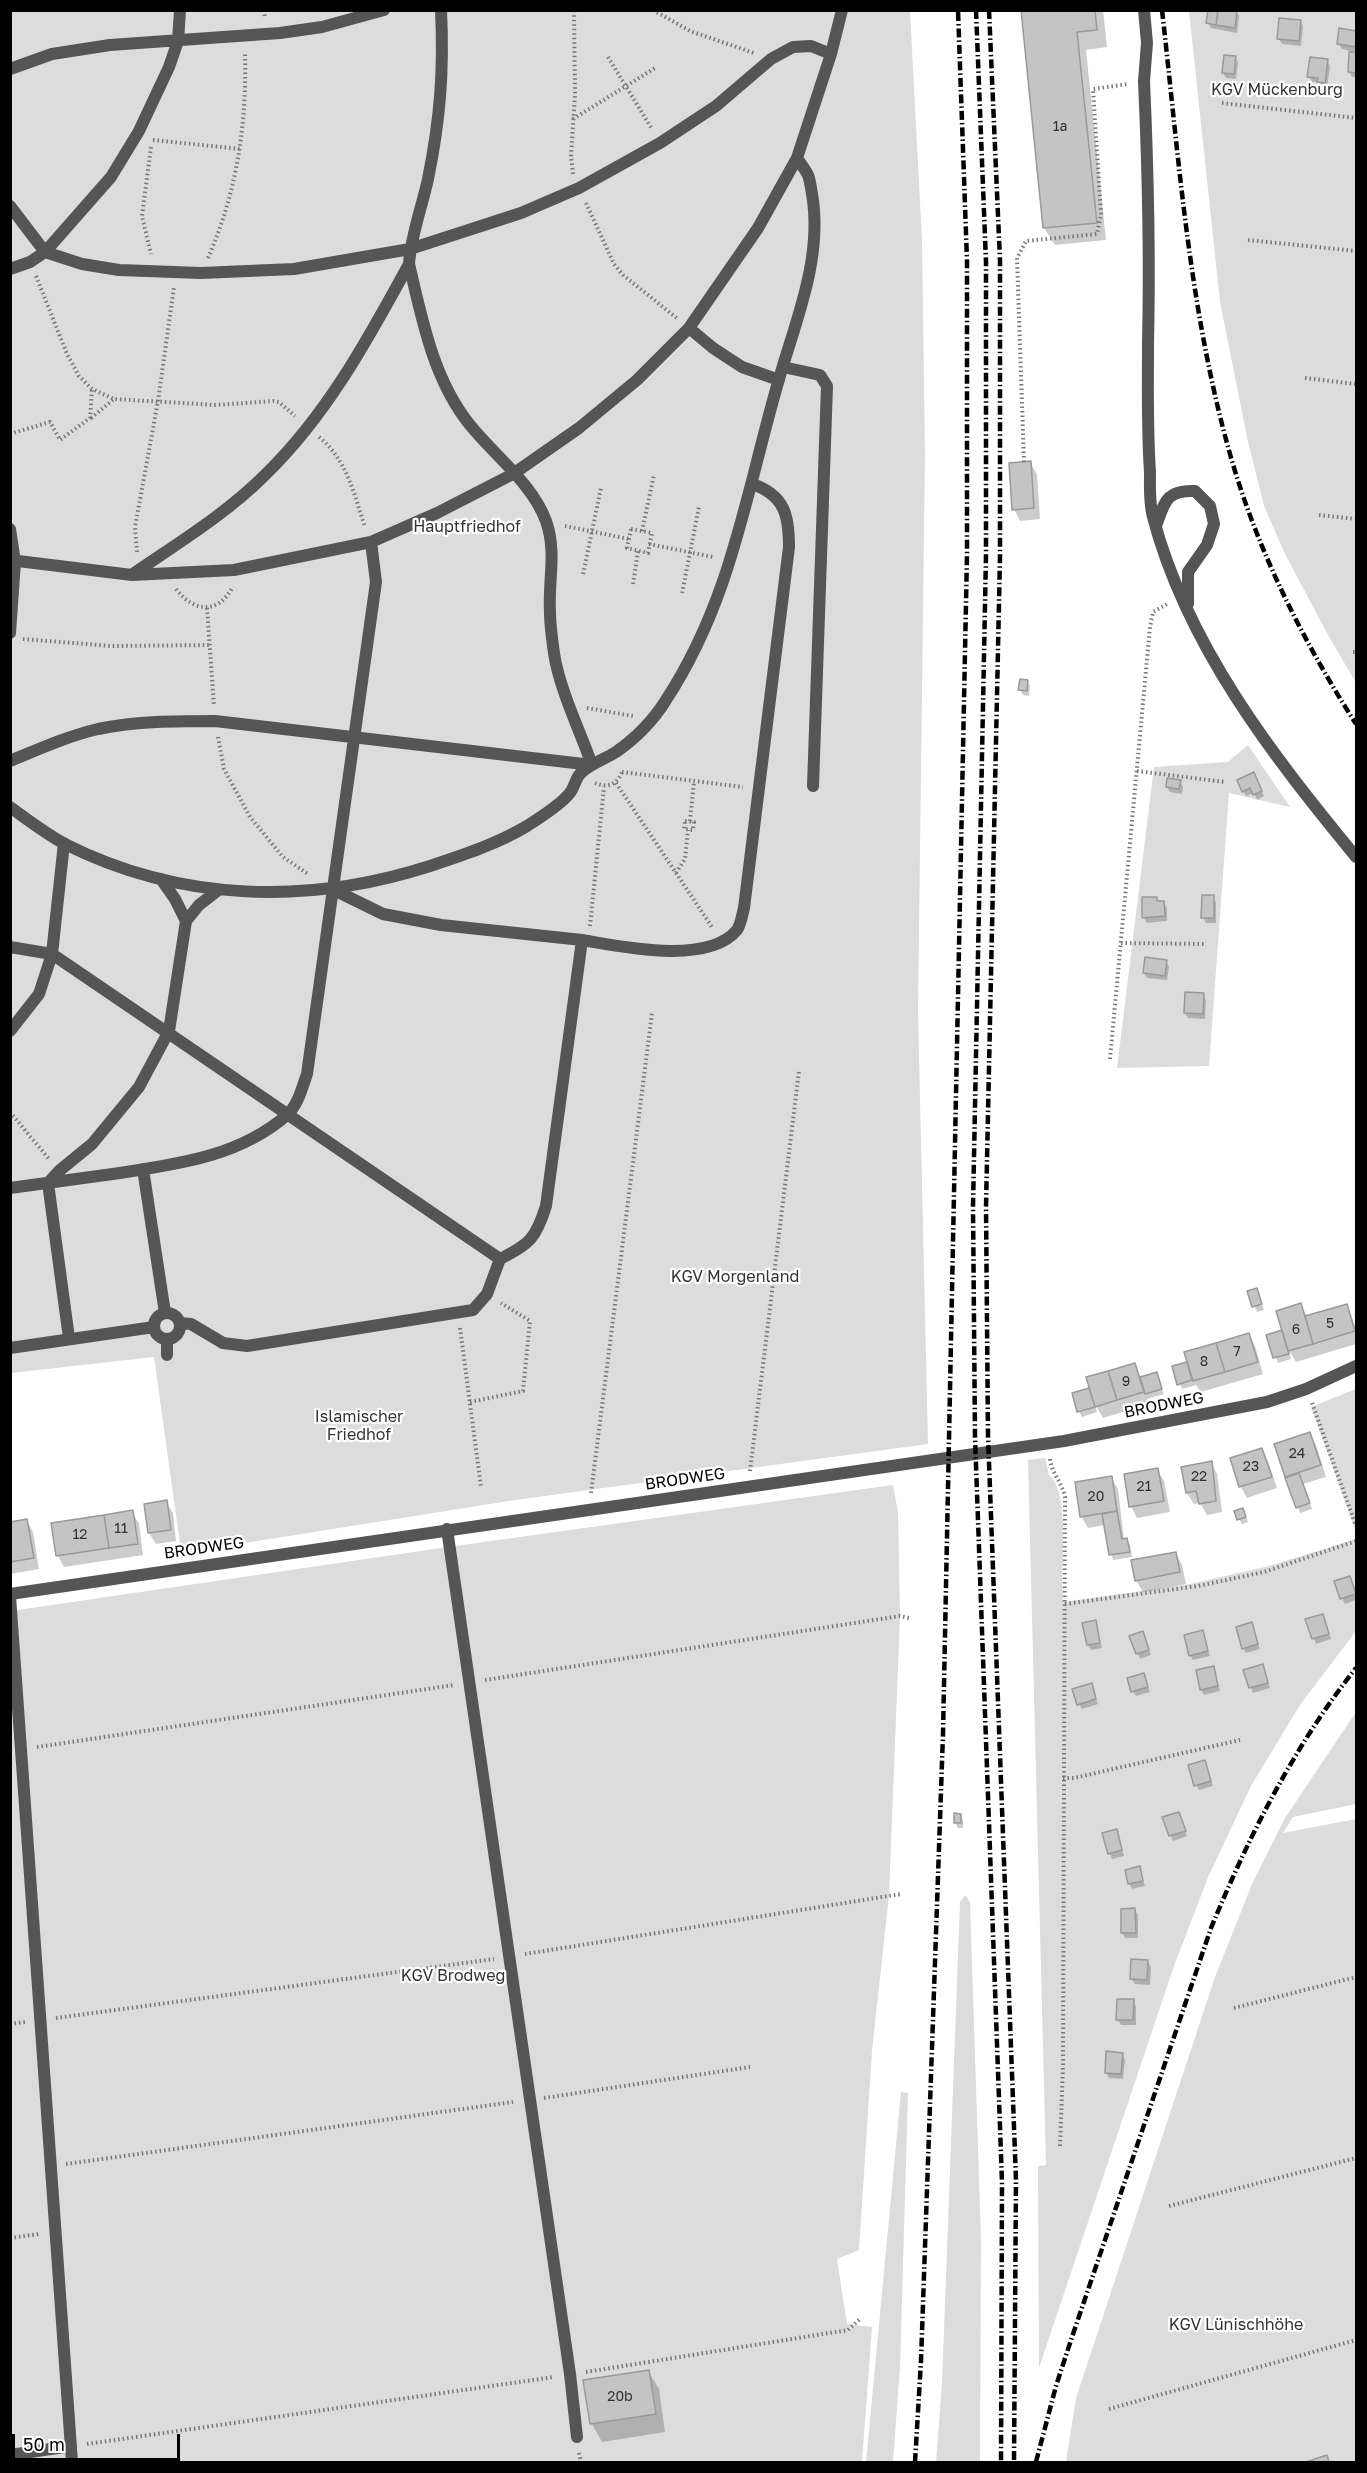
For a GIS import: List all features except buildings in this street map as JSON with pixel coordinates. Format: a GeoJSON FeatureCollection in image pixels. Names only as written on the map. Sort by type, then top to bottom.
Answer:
{"type":"FeatureCollection","features":[{"type":"Feature","properties":{"kind":"street"},"geometry":{"type":"LineString","coordinates":[[10,269],[30,262],[45,252],[111,177],[139,131],[169,67],[178,41],[180,10]]}},
{"type":"Feature","properties":{"kind":"street"},"geometry":{"type":"LineString","coordinates":[[10,69],[52,54],[110,45],[244,36],[322,27],[384,10]]}},
{"type":"Feature","properties":{"kind":"street"},"geometry":{"type":"LineString","coordinates":[[441,10],[443,70],[440,119],[428,182],[410,249],[409,264],[431,351],[449,392],[469,423],[528,490],[546,523],[551,539],[553,569],[549,610],[555,656],[592,765]]}},
{"type":"Feature","properties":{"kind":"street"},"geometry":{"type":"LineString","coordinates":[[13,561],[132,575],[234,570],[370,542],[437,513],[513,474],[579,428],[636,380],[689,328],[758,228],[797,158],[831,54],[842,10]]}},
{"type":"Feature","properties":{"kind":"street"},"geometry":{"type":"LineString","coordinates":[[1144,10],[1148,43],[1144,81],[1149,321],[1147,423],[1152,514],[1170,570],[1187,608],[1250,719],[1314,806],[1356,857]]}},
{"type":"Feature","properties":{"kind":"street"},"geometry":{"type":"LineString","coordinates":[[10,206],[45,252],[82,264],[119,270],[201,273],[294,269],[410,249],[521,213],[579,188],[660,143],[716,106],[771,58],[792,47],[811,46],[831,54]]}},
{"type":"Feature","properties":{"kind":"street"},"geometry":{"type":"LineString","coordinates":[[10,807],[64,843],[108,862],[161,879],[217,891],[276,892],[332,889],[406,873],[480,848],[527,826],[570,794],[579,773],[636,737],[665,702],[693,655],[714,610],[732,561],[806,285],[815,242],[815,212],[808,176],[797,158]]}},
{"type":"Feature","properties":{"kind":"street"},"geometry":{"type":"LineString","coordinates":[[132,575],[218,515],[265,475],[308,428],[339,387],[365,345],[409,264]]}},
{"type":"Feature","properties":{"kind":"street"},"geometry":{"type":"LineString","coordinates":[[689,328],[713,348],[742,367],[779,380]]}},
{"type":"Feature","properties":{"kind":"street"},"geometry":{"type":"LineString","coordinates":[[783,367],[820,375],[827,386],[813,786]]}},
{"type":"Feature","properties":{"kind":"street"},"geometry":{"type":"LineString","coordinates":[[332,889],[383,914],[441,925],[677,952],[699,951],[722,943],[738,928],[744,908],[789,548],[789,521],[780,503],[766,489],[752,484]]}},
{"type":"Feature","properties":{"kind":"street"},"geometry":{"type":"LineString","coordinates":[[1156,526],[1165,499],[1179,490],[1196,490],[1209,506],[1214,524],[1207,544],[1188,572],[1187,608]]}},
{"type":"Feature","properties":{"kind":"street"},"geometry":{"type":"LineString","coordinates":[[10,529],[16,636]]}},
{"type":"Feature","properties":{"kind":"street"},"geometry":{"type":"LineString","coordinates":[[10,1188],[143,1169],[214,1156],[254,1137],[288,1114],[300,1096],[307,1074],[376,582],[370,542]]}},
{"type":"Feature","properties":{"kind":"street"},"geometry":{"type":"LineString","coordinates":[[10,761],[98,729],[155,721],[215,721],[592,765]]}},
{"type":"Feature","properties":{"kind":"street"},"geometry":{"type":"LineString","coordinates":[[10,1031],[39,994],[52,954],[64,843]]}},
{"type":"Feature","properties":{"kind":"street"},"geometry":{"type":"LineString","coordinates":[[161,879],[176,899],[186,921]]}},
{"type":"Feature","properties":{"kind":"street"},"geometry":{"type":"LineString","coordinates":[[48,1183],[92,1144],[139,1087],[169,1031],[186,921],[199,905],[217,891]]}},
{"type":"Feature","properties":{"kind":"street"},"geometry":{"type":"LineString","coordinates":[[154,1327],[159,1315],[171,1313],[180,1323],[191,1324],[223,1342],[247,1346],[472,1310],[487,1294],[500,1259],[521,1248],[538,1232],[546,1206],[585,941]]}},
{"type":"Feature","properties":{"kind":"street"},"geometry":{"type":"LineString","coordinates":[[10,947],[52,954],[169,1031],[500,1259]]}},
{"type":"Feature","properties":{"kind":"street"},"geometry":{"type":"LineString","coordinates":[[143,1169],[165,1313]]}},
{"type":"Feature","properties":{"kind":"street"},"geometry":{"type":"LineString","coordinates":[[48,1183],[69,1338]]}},
{"type":"Feature","properties":{"kind":"street"},"geometry":{"type":"LineString","coordinates":[[154,1327],[160,1337],[166,1339],[174,1337],[179,1331],[180,1323]]}},
{"type":"Feature","properties":{"kind":"street"},"geometry":{"type":"LineString","coordinates":[[10,1347],[154,1327]]}},
{"type":"Feature","properties":{"kind":"street"},"geometry":{"type":"LineString","coordinates":[[166,1339],[167,1355]]}},
{"type":"Feature","properties":{"kind":"street","name":"BRODWEG"},"geometry":{"type":"LineString","coordinates":[[10,1595],[447,1529],[1048,1443],[1267,1402],[1306,1389],[1356,1366]]}},
{"type":"Feature","properties":{"kind":"street"},"geometry":{"type":"LineString","coordinates":[[447,1529],[570,2374],[577,2437]]}},
{"type":"Feature","properties":{"kind":"street"},"geometry":{"type":"LineString","coordinates":[[10,1595],[72,2463]]}},
{"type":"Feature","properties":{"kind":"street"},"geometry":{"type":"LineString","coordinates":[[10,2455],[71,2446]]}},
{"type":"Feature","properties":{"kind":"path"},"geometry":{"type":"LineString","coordinates":[[653,10],[690,31],[771,58]]}},
{"type":"Feature","properties":{"kind":"path"},"geometry":{"type":"LineString","coordinates":[[201,273],[216,241],[241,149],[244,118],[244,36]]}},
{"type":"Feature","properties":{"kind":"path"},"geometry":{"type":"LineString","coordinates":[[608,57],[660,143]]}},
{"type":"Feature","properties":{"kind":"path"},"geometry":{"type":"LineString","coordinates":[[573,119],[655,68]]}},
{"type":"Feature","properties":{"kind":"path"},"geometry":{"type":"LineString","coordinates":[[1024,462],[1017,258],[1026,241],[1097,234],[1101,214],[1093,89],[1135,83]]}},
{"type":"Feature","properties":{"kind":"path"},"geometry":{"type":"LineString","coordinates":[[1222,103],[1356,118]]}},
{"type":"Feature","properties":{"kind":"path"},"geometry":{"type":"LineString","coordinates":[[139,131],[152,140],[241,149]]}},
{"type":"Feature","properties":{"kind":"path"},"geometry":{"type":"LineString","coordinates":[[152,140],[145,178],[142,216],[157,272]]}},
{"type":"Feature","properties":{"kind":"path"},"geometry":{"type":"LineString","coordinates":[[1248,240],[1356,251]]}},
{"type":"Feature","properties":{"kind":"path"},"geometry":{"type":"LineString","coordinates":[[30,262],[67,354],[79,376],[92,389],[114,399],[216,405],[279,402],[331,447],[342,463],[370,542]]}},
{"type":"Feature","properties":{"kind":"path"},"geometry":{"type":"LineString","coordinates":[[146,565],[136,551],[135,527],[158,401],[176,273]]}},
{"type":"Feature","properties":{"kind":"path"},"geometry":{"type":"LineString","coordinates":[[1305,378],[1356,384]]}},
{"type":"Feature","properties":{"kind":"path"},"geometry":{"type":"LineString","coordinates":[[90,418],[92,389]]}},
{"type":"Feature","properties":{"kind":"path"},"geometry":{"type":"LineString","coordinates":[[10,434],[50,422],[60,440],[114,399]]}},
{"type":"Feature","properties":{"kind":"path"},"geometry":{"type":"LineString","coordinates":[[642,531],[654,475]]}},
{"type":"Feature","properties":{"kind":"path"},"geometry":{"type":"LineString","coordinates":[[583,574],[600,488]]}},
{"type":"Feature","properties":{"kind":"path"},"geometry":{"type":"LineString","coordinates":[[681,593],[699,507]]}},
{"type":"Feature","properties":{"kind":"path"},"geometry":{"type":"LineString","coordinates":[[1319,515],[1356,519]]}},
{"type":"Feature","properties":{"kind":"path"},"geometry":{"type":"LineString","coordinates":[[546,523],[629,539]]}},
{"type":"Feature","properties":{"kind":"path"},"geometry":{"type":"LineString","coordinates":[[631,529],[642,531],[652,533],[648,553],[627,549],[631,529]]}},
{"type":"Feature","properties":{"kind":"path"},"geometry":{"type":"LineString","coordinates":[[649,543],[732,561]]}},
{"type":"Feature","properties":{"kind":"path"},"geometry":{"type":"LineString","coordinates":[[633,584],[638,551]]}},
{"type":"Feature","properties":{"kind":"path"},"geometry":{"type":"LineString","coordinates":[[172,574],[174,587],[180,594],[189,602],[207,608],[223,601],[229,594],[233,584],[234,570]]}},
{"type":"Feature","properties":{"kind":"path"},"geometry":{"type":"LineString","coordinates":[[1110,1059],[1150,627],[1153,612],[1166,605],[1176,603],[1187,608]]}},
{"type":"Feature","properties":{"kind":"path"},"geometry":{"type":"LineString","coordinates":[[207,608],[215,721],[224,769],[250,817],[283,857],[332,889]]}},
{"type":"Feature","properties":{"kind":"path"},"geometry":{"type":"LineString","coordinates":[[16,636],[111,646],[211,645]]}},
{"type":"Feature","properties":{"kind":"path"},"geometry":{"type":"LineString","coordinates":[[570,705],[651,719]]}},
{"type":"Feature","properties":{"kind":"path"},"geometry":{"type":"LineString","coordinates":[[1137,771],[1225,782]]}},
{"type":"Feature","properties":{"kind":"path"},"geometry":{"type":"LineString","coordinates":[[622,772],[759,789]]}},
{"type":"Feature","properties":{"kind":"path"},"geometry":{"type":"LineString","coordinates":[[676,873],[685,859],[688,830],[693,830],[694,822],[690,821],[694,781]]}},
{"type":"Feature","properties":{"kind":"path"},"geometry":{"type":"LineString","coordinates":[[616,783],[722,943]]}},
{"type":"Feature","properties":{"kind":"path"},"geometry":{"type":"LineString","coordinates":[[585,941],[604,787]]}},
{"type":"Feature","properties":{"kind":"path"},"geometry":{"type":"LineString","coordinates":[[1121,943],[1204,944]]}},
{"type":"Feature","properties":{"kind":"path"},"geometry":{"type":"LineString","coordinates":[[589,1509],[652,1013]]}},
{"type":"Feature","properties":{"kind":"path"},"geometry":{"type":"LineString","coordinates":[[748,1486],[799,1071]]}},
{"type":"Feature","properties":{"kind":"path"},"geometry":{"type":"LineString","coordinates":[[10,1113],[59,1171]]}},
{"type":"Feature","properties":{"kind":"path"},"geometry":{"type":"LineString","coordinates":[[470,1402],[523,1390],[530,1321],[487,1294]]}},
{"type":"Feature","properties":{"kind":"path"},"geometry":{"type":"LineString","coordinates":[[458,1312],[481,1486]]}},
{"type":"Feature","properties":{"kind":"path"},"geometry":{"type":"LineString","coordinates":[[1306,1389],[1356,1526]]}},
{"type":"Feature","properties":{"kind":"path"},"geometry":{"type":"LineString","coordinates":[[1048,1443],[1054,1476],[1062,1485],[1065,1497],[1063,2066],[1060,2146]]}},
{"type":"Feature","properties":{"kind":"path"},"geometry":{"type":"LineString","coordinates":[[1065,1604],[1198,1586],[1264,1572],[1356,1541]]}},
{"type":"Feature","properties":{"kind":"path"},"geometry":{"type":"LineString","coordinates":[[1063,1778],[1074,1778],[1240,1740]]}},
{"type":"Feature","properties":{"kind":"path"},"geometry":{"type":"LineString","coordinates":[[10,2024],[509,1957],[901,1894]]}},
{"type":"Feature","properties":{"kind":"path"},"geometry":{"type":"LineString","coordinates":[[1234,2008],[1356,1977]]}},
{"type":"Feature","properties":{"kind":"path"},"geometry":{"type":"LineString","coordinates":[[50,2166],[750,2067]]}},
{"type":"Feature","properties":{"kind":"path"},"geometry":{"type":"LineString","coordinates":[[1169,2206],[1356,2158]]}},
{"type":"Feature","properties":{"kind":"path"},"geometry":{"type":"LineString","coordinates":[[10,2238],[55,2231]]}},
{"type":"Feature","properties":{"kind":"path"},"geometry":{"type":"LineString","coordinates":[[71,2446],[570,2374],[848,2330],[861,2318]]}},
{"type":"Feature","properties":{"kind":"path"},"geometry":{"type":"LineString","coordinates":[[1109,2409],[1356,2340]]}},
{"type":"Feature","properties":{"kind":"green space","name":"Hauptfriedhof"},"geometry":{"type":"Polygon","coordinates":[[[10,11],[910,11],[922,240],[925,453],[918,1011],[928,1444],[515,1500],[181,1551],[154,1357],[11,1373],[10,11]]]}},
{"type":"Feature","properties":{"kind":"green space","name":"KGV Mückenburg"},"geometry":{"type":"Polygon","coordinates":[[[1189,11],[1356,11],[1356,683],[1285,554],[1264,506],[1248,442],[1220,302],[1189,11]]]}},
{"type":"Feature","properties":{"kind":"green space"},"geometry":{"type":"Polygon","coordinates":[[[1248,745],[1290,807],[1229,793],[1209,1066],[1117,1068],[1154,767],[1228,762],[1248,745]]]}},
{"type":"Feature","properties":{"kind":"green space"},"geometry":{"type":"Polygon","coordinates":[[[1356,1389],[1356,1532],[1311,1407],[1356,1389]]]}},
{"type":"Feature","properties":{"kind":"green space"},"geometry":{"type":"Polygon","coordinates":[[[1045,1458],[1049,1475],[1056,1484],[1060,1498],[1063,1534],[1063,1602],[1190,1584],[1269,1566],[1356,1539],[1356,1631],[1300,1705],[1251,1786],[1209,1875],[1175,1963],[1039,2368],[1038,2166],[1046,2165],[1028,1460],[1045,1458]]]}},
{"type":"Feature","properties":{"kind":"green space","name":"KGV Brodweg"},"geometry":{"type":"Polygon","coordinates":[[[893,1485],[898,1512],[900,1616],[889,1895],[872,2051],[859,2250],[837,2259],[847,2324],[872,2327],[862,2462],[11,2462],[11,1611],[893,1485]]]}},
{"type":"Feature","properties":{"kind":"green space","name":"KGV Lünischhöhe"},"geometry":{"type":"Polygon","coordinates":[[[1356,1712],[1356,1804],[1293,1817],[1283,1833],[1356,1819],[1356,2462],[1066,2462],[1076,2398],[1215,1977],[1252,1884],[1285,1818],[1356,1712]]]}},
{"type":"Feature","properties":{"kind":"green space"},"geometry":{"type":"Polygon","coordinates":[[[965,1895],[970,1902],[981,2240],[980,2462],[936,2462],[942,2383],[960,1902],[965,1895]]]}},
{"type":"Feature","properties":{"kind":"green space"},"geometry":{"type":"Polygon","coordinates":[[[901,2092],[908,2093],[900,2367],[893,2462],[866,2462],[901,2092]]]}},
{"type":"Feature","properties":{"kind":"railway"},"geometry":{"type":"LineString","coordinates":[[915,2462],[921,2361],[943,1734],[967,554],[967,261],[958,10]]}},
{"type":"Feature","properties":{"kind":"railway"},"geometry":{"type":"LineString","coordinates":[[976,10],[986,262],[986,555],[973,1207],[975,1437],[1002,2182],[1001,2462]]}},
{"type":"Feature","properties":{"kind":"railway"},"geometry":{"type":"LineString","coordinates":[[989,10],[1000,261],[1000,556],[986,1207],[988,1436],[1016,2180],[1014,2462]]}},
{"type":"Feature","properties":{"kind":"railway"},"geometry":{"type":"LineString","coordinates":[[1162,10],[1180,178],[1195,289],[1204,344],[1230,454],[1254,525],[1283,594],[1336,693],[1356,724]]}},
{"type":"Feature","properties":{"kind":"railway"},"geometry":{"type":"LineString","coordinates":[[1036,2462],[1056,2386],[1072,2337],[1211,1928],[1274,1793],[1313,1729],[1356,1668]]}},
{"type":"Feature","properties":{"kind":"park label","name":"KGV Morgenland"},"geometry":{"type":"Point","coordinates":[735,1277]}},
{"type":"Feature","properties":{"kind":"park label","name":"Islamischer Friedhof"},"geometry":{"type":"Point","coordinates":[359,1426]}}]}
